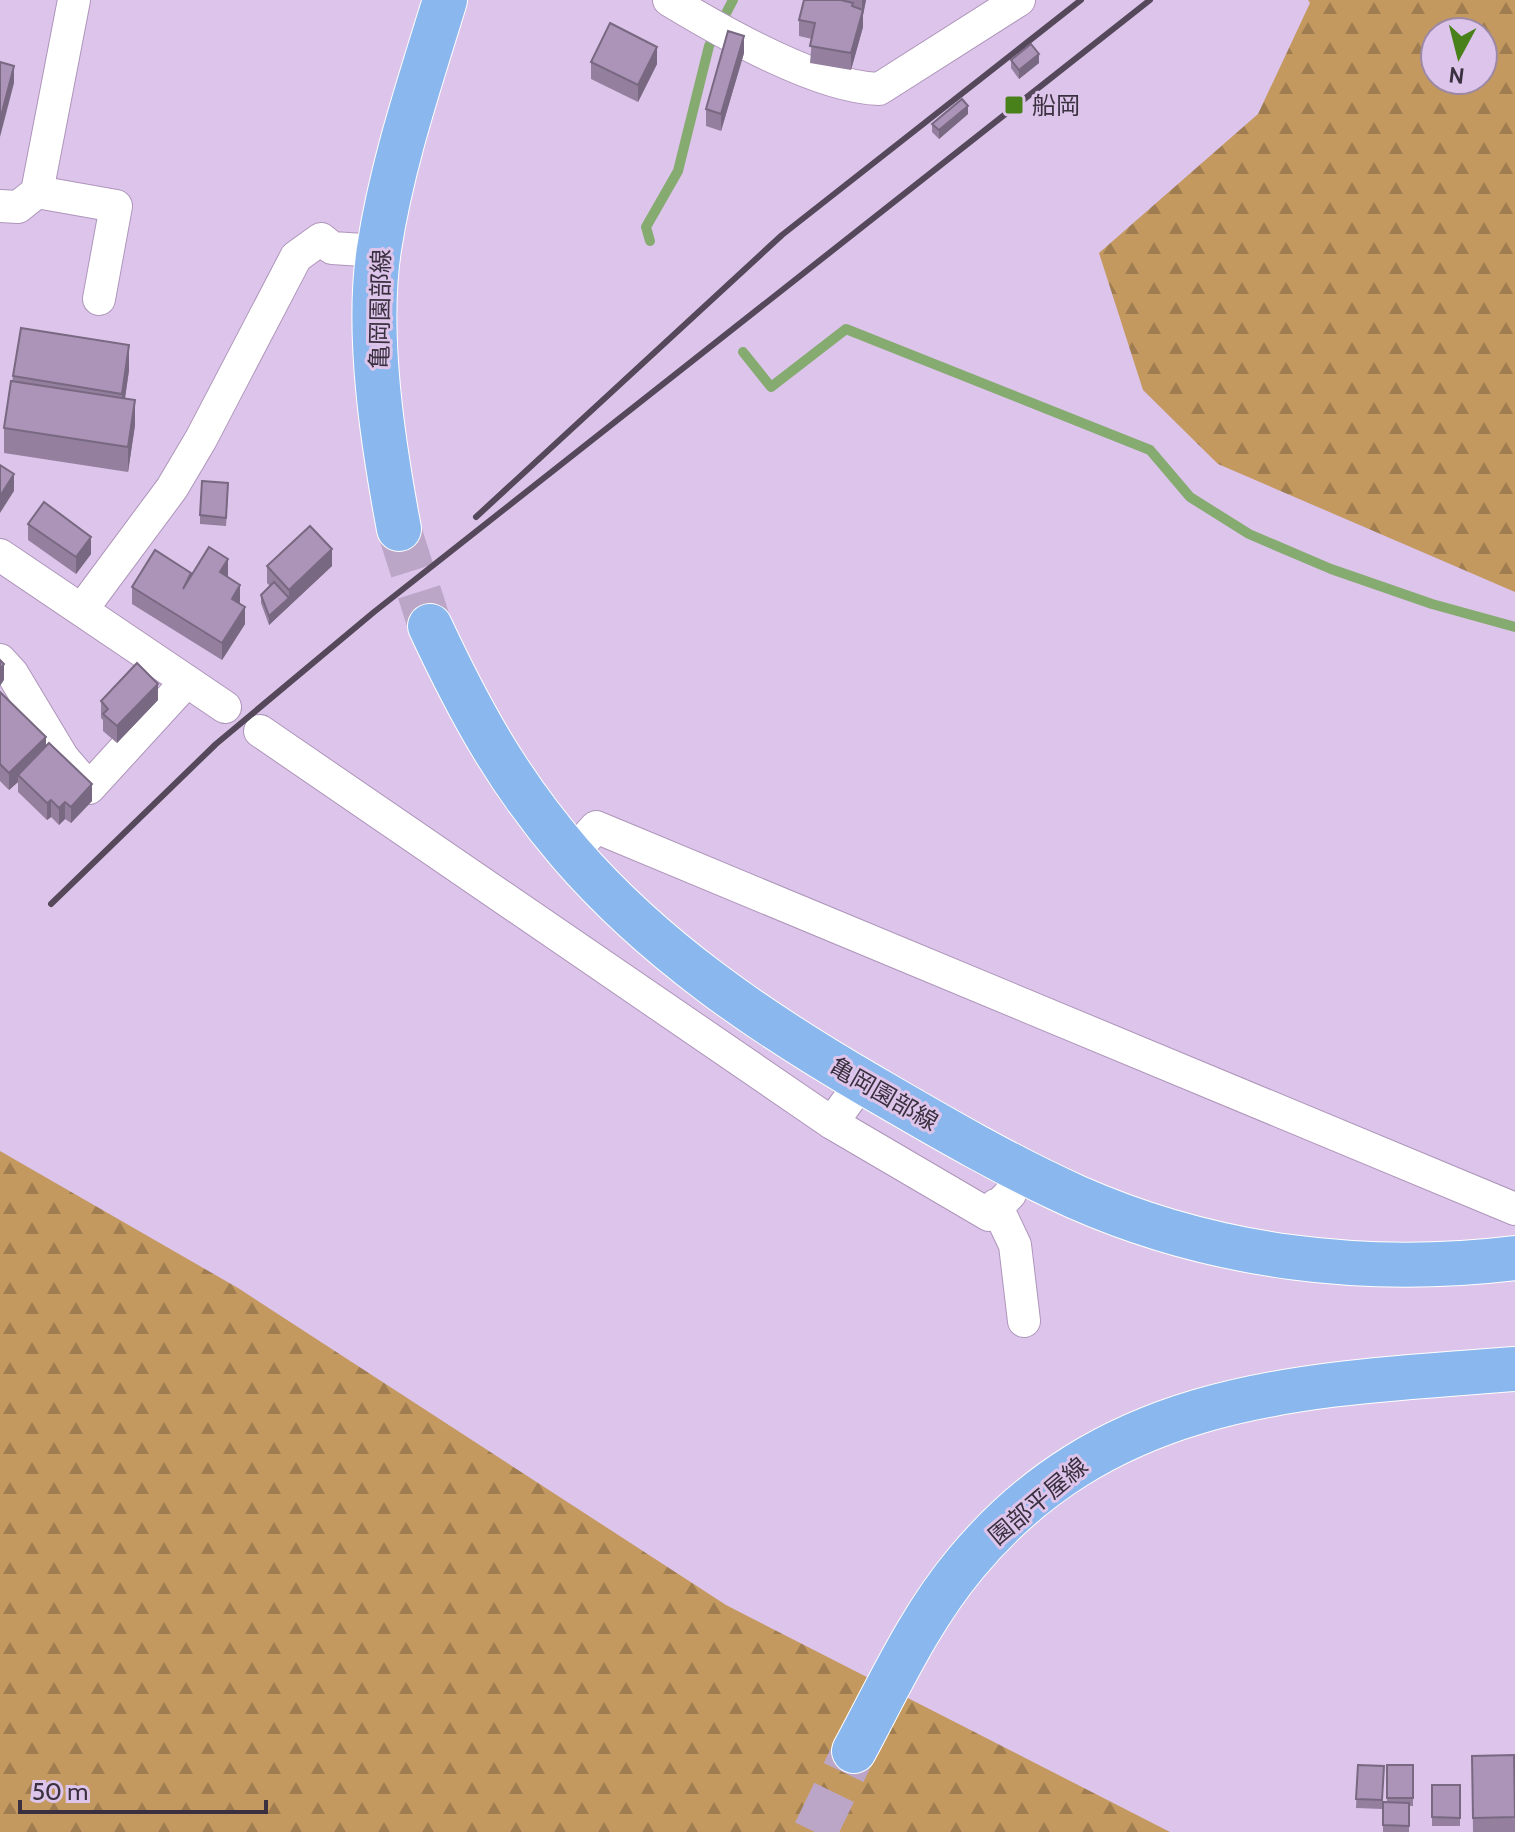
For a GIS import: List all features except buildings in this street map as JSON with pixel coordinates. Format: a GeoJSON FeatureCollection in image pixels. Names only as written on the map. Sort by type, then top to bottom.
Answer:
{"type":"FeatureCollection","features":[{"type":"Feature","properties":{"kind":"main road","name":"亀岡園部線"},"geometry":{"type":"LineString","coordinates":[[399,529],[386,458],[379,387],[379,251],[398,159],[445,0]]}},
{"type":"Feature","properties":{"kind":"main road","name":"亀岡園部線"},"geometry":{"type":"LineString","coordinates":[[430,626],[495,756],[571,855],[664,947],[782,1032],[862,1081],[1020,1170],[1144,1223],[1221,1245],[1350,1264],[1473,1263],[1515,1258]]}},
{"type":"Feature","properties":{"kind":"main road","name":"園部平屋線"},"geometry":{"type":"LineString","coordinates":[[854,1751],[912,1643],[966,1563],[1017,1512],[1084,1460],[1169,1418],[1256,1395],[1344,1382],[1515,1369]]}},
{"type":"Feature","properties":{"kind":"street"},"geometry":{"type":"LineString","coordinates":[[0,206],[18,207],[37,192],[74,0]]}},
{"type":"Feature","properties":{"kind":"street"},"geometry":{"type":"LineString","coordinates":[[669,0],[814,74],[857,88],[879,89],[1019,0]]}},
{"type":"Feature","properties":{"kind":"street"},"geometry":{"type":"LineString","coordinates":[[37,192],[116,206],[99,299]]}},
{"type":"Feature","properties":{"kind":"street"},"geometry":{"type":"LineString","coordinates":[[83,608],[187,464],[296,257],[321,239],[332,248],[379,251]]}},
{"type":"Feature","properties":{"kind":"street"},"geometry":{"type":"LineString","coordinates":[[0,555],[83,608],[225,707]]}},
{"type":"Feature","properties":{"kind":"street"},"geometry":{"type":"LineString","coordinates":[[0,660],[12,673],[63,758],[89,788],[186,682]]}},
{"type":"Feature","properties":{"kind":"street"},"geometry":{"type":"LineString","coordinates":[[260,731],[832,1123],[989,1215],[1010,1194],[1020,1170]]}},
{"type":"Feature","properties":{"kind":"street"},"geometry":{"type":"LineString","coordinates":[[571,855],[596,827],[1515,1209]]}},
{"type":"Feature","properties":{"kind":"street"},"geometry":{"type":"LineString","coordinates":[[832,1123],[862,1081]]}},
{"type":"Feature","properties":{"kind":"street"},"geometry":{"type":"LineString","coordinates":[[996,1205],[1015,1245],[1024,1321]]}},
{"type":"Feature","properties":{"kind":"green space"},"geometry":{"type":"Polygon","coordinates":[[[1308,0],[1515,0],[1515,592],[1218,464],[1143,390],[1099,253],[1258,114],[1310,3],[1308,0]]]}},
{"type":"Feature","properties":{"kind":"green space"},"geometry":{"type":"Polygon","coordinates":[[[0,1151],[238,1288],[726,1605],[1170,1832],[0,1832],[0,1151]]]}},
{"type":"Feature","properties":{"kind":"waterway"},"geometry":{"type":"LineString","coordinates":[[650,241],[646,227],[678,171],[709,46],[733,0]]}},
{"type":"Feature","properties":{"kind":"waterway"},"geometry":{"type":"LineString","coordinates":[[743,352],[771,387],[846,329],[1150,450],[1190,497],[1249,534],[1331,569],[1432,604],[1515,627]]}},
{"type":"Feature","properties":{"kind":"tunnel"},"geometry":{"type":"LineString","coordinates":[[399,529],[430,626]]}},
{"type":"Feature","properties":{"kind":"tunnel"},"geometry":{"type":"LineString","coordinates":[[815,1832],[854,1751]]}},
{"type":"Feature","properties":{"kind":"railway"},"geometry":{"type":"LineString","coordinates":[[476,517],[782,235],[1081,0]]}},
{"type":"Feature","properties":{"kind":"railway"},"geometry":{"type":"LineString","coordinates":[[51,904],[216,744],[374,612],[1150,0]]}},
{"type":"Feature","properties":{"kind":"place","name":"船岡"},"geometry":{"type":"Point","coordinates":[1014,105]}}]}
